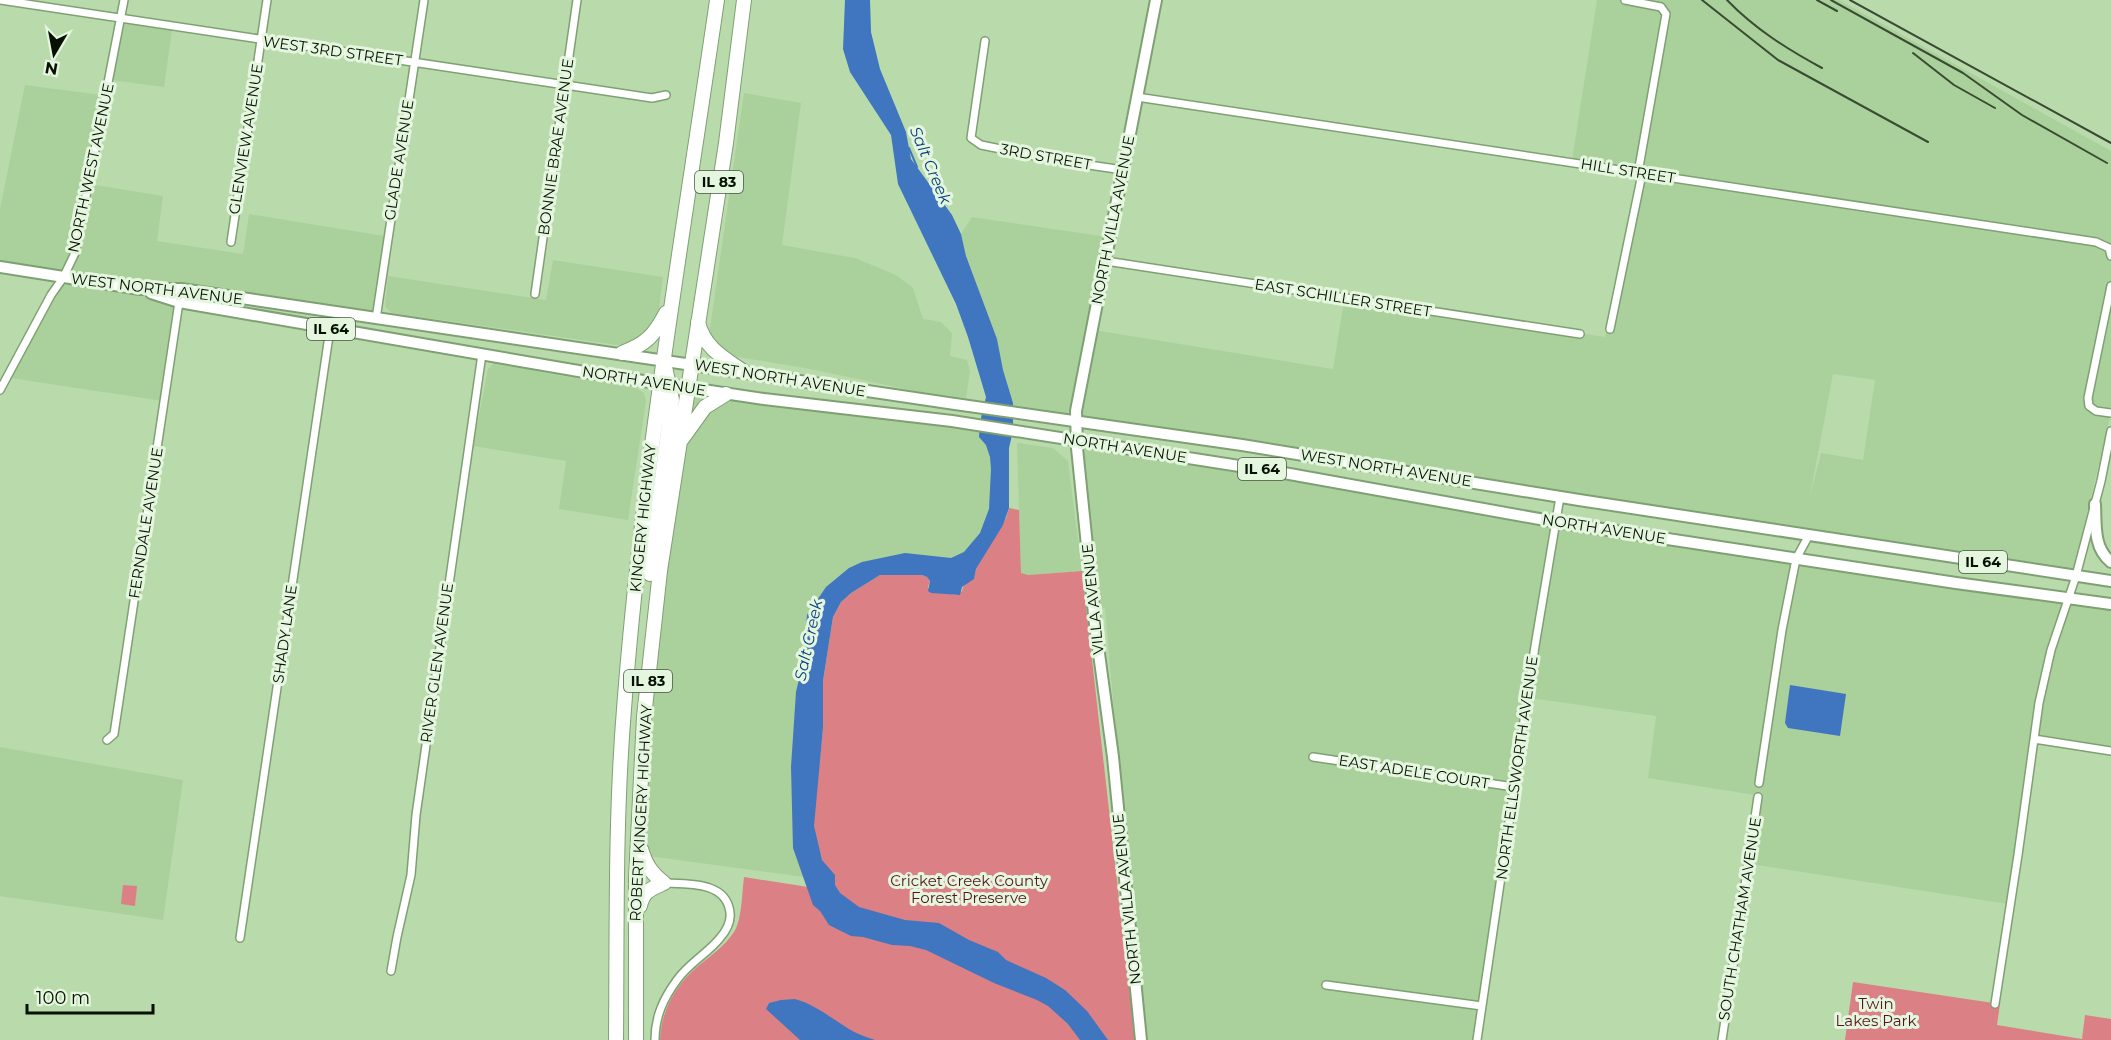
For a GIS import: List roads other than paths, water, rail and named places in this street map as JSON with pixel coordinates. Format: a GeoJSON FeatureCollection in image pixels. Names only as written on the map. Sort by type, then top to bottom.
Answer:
{"type":"FeatureCollection","features":[{"type":"Feature","properties":{"kind":"highway","name":"KINGERY HIGHWAY"},"geometry":{"type":"LineString","coordinates":[[616,1040],[617,839],[624,710],[638,559],[665,384],[664,359],[717,0]]}},
{"type":"Feature","properties":{"kind":"highway","name":"KINGERY HIGHWAY"},"geometry":{"type":"LineString","coordinates":[[679,444],[726,143],[744,0]]}},
{"type":"Feature","properties":{"kind":"highway"},"geometry":{"type":"LineString","coordinates":[[622,353],[635,348],[653,336],[673,300]]}},
{"type":"Feature","properties":{"kind":"highway"},"geometry":{"type":"LineString","coordinates":[[697,319],[701,333],[711,348],[744,372]]}},
{"type":"Feature","properties":{"kind":"highway"},"geometry":{"type":"LineString","coordinates":[[654,628],[648,599],[672,400],[665,384]]}},
{"type":"Feature","properties":{"kind":"highway"},"geometry":{"type":"LineString","coordinates":[[679,444],[699,413],[726,394]]}},
{"type":"Feature","properties":{"kind":"highway","name":"ROBERT KINGERY HIGHWAY"},"geometry":{"type":"LineString","coordinates":[[636,1040],[638,840],[644,717],[660,571],[679,444]]}},
{"type":"Feature","properties":{"kind":"highway"},"geometry":{"type":"LineString","coordinates":[[636,930],[643,896],[647,890],[664,883],[646,864],[638,840]]}},
{"type":"Feature","properties":{"kind":"main road","name":"NORTH VILLA AVENUE"},"geometry":{"type":"LineString","coordinates":[[1076,440],[1077,402],[1156,0]]}},
{"type":"Feature","properties":{"kind":"main road","name":"WEST NORTH AVENUE"},"geometry":{"type":"LineString","coordinates":[[0,267],[140,290],[181,289],[664,359],[1026,415],[1242,445],[1560,497]]}},
{"type":"Feature","properties":{"kind":"main road","name":"NORTH AVENUE"},"geometry":{"type":"LineString","coordinates":[[140,290],[180,302],[330,329],[688,388],[952,421],[1284,473],[1556,522],[1956,583],[2111,604]]}},
{"type":"Feature","properties":{"kind":"main road","name":"VILLA AVENUE"},"geometry":{"type":"LineString","coordinates":[[1076,440],[1095,624],[1113,757]]}},
{"type":"Feature","properties":{"kind":"main road","name":"NORTH AVENUE"},"geometry":{"type":"LineString","coordinates":[[1560,497],[2111,581]]}},
{"type":"Feature","properties":{"kind":"main road"},"geometry":{"type":"LineString","coordinates":[[2095,504],[2098,544],[2104,557],[2111,562]]}},
{"type":"Feature","properties":{"kind":"main road","name":"NORTH VILLA AVENUE"},"geometry":{"type":"LineString","coordinates":[[1113,757],[1142,1040]]}},
{"type":"Feature","properties":{"kind":"street","name":"WEST 3RD STREET"},"geometry":{"type":"LineString","coordinates":[[0,0],[652,98],[666,95]]}},
{"type":"Feature","properties":{"kind":"street","name":"NORTH WEST AVENUE"},"geometry":{"type":"LineString","coordinates":[[0,390],[75,253],[124,0]]}},
{"type":"Feature","properties":{"kind":"street","name":"GLENVIEW AVENUE"},"geometry":{"type":"LineString","coordinates":[[231,242],[267,0]]}},
{"type":"Feature","properties":{"kind":"street","name":"GLADE AVENUE"},"geometry":{"type":"LineString","coordinates":[[376,319],[424,0]]}},
{"type":"Feature","properties":{"kind":"street","name":"BONNIE BRAE AVENUE"},"geometry":{"type":"LineString","coordinates":[[535,294],[578,0]]}},
{"type":"Feature","properties":{"kind":"street"},"geometry":{"type":"LineString","coordinates":[[1610,329],[1640,173],[1666,14],[1660,7],[1624,0]]}},
{"type":"Feature","properties":{"kind":"street","name":"3RD STREET"},"geometry":{"type":"LineString","coordinates":[[985,41],[971,138],[981,145],[1055,160],[1124,170]]}},
{"type":"Feature","properties":{"kind":"street","name":"HILL STREET"},"geometry":{"type":"LineString","coordinates":[[1137,97],[2096,242],[2109,248],[2111,256]]}},
{"type":"Feature","properties":{"kind":"street","name":"EAST SCHILLER STREET"},"geometry":{"type":"LineString","coordinates":[[1106,261],[1580,334]]}},
{"type":"Feature","properties":{"kind":"street"},"geometry":{"type":"LineString","coordinates":[[2111,286],[2088,406],[2096,411],[2111,413]]}},
{"type":"Feature","properties":{"kind":"street","name":"FERNDALE AVENUE"},"geometry":{"type":"LineString","coordinates":[[107,740],[114,734],[180,302]]}},
{"type":"Feature","properties":{"kind":"street","name":"SHADY LANE"},"geometry":{"type":"LineString","coordinates":[[240,938],[330,329]]}},
{"type":"Feature","properties":{"kind":"street","name":"RIVER GLEN AVENUE"},"geometry":{"type":"LineString","coordinates":[[392,971],[411,875],[416,815],[482,354]]}},
{"type":"Feature","properties":{"kind":"street"},"geometry":{"type":"LineString","coordinates":[[1995,1004],[2039,703],[2051,650],[2076,576],[2111,431]]}},
{"type":"Feature","properties":{"kind":"street","name":"NORTH ELLSWORTH AVENUE"},"geometry":{"type":"LineString","coordinates":[[1477,1040],[1535,643],[1560,497]]}},
{"type":"Feature","properties":{"kind":"street"},"geometry":{"type":"LineString","coordinates":[[1760,783],[1782,630],[1796,559],[1809,535]]}},
{"type":"Feature","properties":{"kind":"street"},"geometry":{"type":"LineString","coordinates":[[2034,739],[2111,751]]}},
{"type":"Feature","properties":{"kind":"street","name":"EAST ADELE COURT"},"geometry":{"type":"LineString","coordinates":[[1313,757],[1514,787]]}},
{"type":"Feature","properties":{"kind":"street","name":"SOUTH CHATHAM AVENUE"},"geometry":{"type":"LineString","coordinates":[[1722,1040],[1758,797]]}},
{"type":"Feature","properties":{"kind":"street"},"geometry":{"type":"LineString","coordinates":[[655,1040],[658,1013],[669,990],[685,970],[720,939],[725,932],[730,914],[725,899],[713,889],[696,885],[664,883]]}},
{"type":"Feature","properties":{"kind":"street"},"geometry":{"type":"LineString","coordinates":[[1326,985],[1482,1006]]}},
{"type":"Feature","properties":{"kind":"water"},"geometry":{"type":"Polygon","coordinates":[[[845,0],[870,0],[871,32],[880,69],[906,132],[911,159],[952,215],[961,234],[966,256],[997,339],[1013,403],[1013,431],[1009,448],[1009,508],[1003,525],[976,569],[974,579],[962,587],[960,595],[931,593],[928,591],[930,581],[922,575],[880,575],[851,593],[841,602],[833,617],[823,681],[823,728],[814,826],[822,860],[835,875],[835,885],[840,893],[859,907],[905,920],[939,923],[969,940],[998,952],[1006,960],[1046,978],[1065,990],[1087,1011],[1108,1040],[1080,1040],[1068,1024],[1048,1006],[926,950],[851,936],[829,925],[813,905],[793,848],[791,767],[796,692],[803,662],[807,615],[826,587],[849,568],[862,562],[905,553],[951,558],[964,552],[980,533],[989,509],[990,457],[986,445],[979,437],[986,397],[956,304],[898,184],[891,135],[850,72],[843,49],[845,0]]]}},
{"type":"Feature","properties":{"kind":"water"},"geometry":{"type":"Polygon","coordinates":[[[1790,685],[1846,694],[1840,736],[1788,728],[1785,723],[1790,685]]]}},
{"type":"Feature","properties":{"kind":"water"},"geometry":{"type":"Polygon","coordinates":[[[795,999],[817,1008],[855,1032],[875,1040],[800,1040],[766,1009],[769,1003],[795,999]]]}},
{"type":"Feature","properties":{"kind":"waterway","name":"Salt Creek"},"geometry":{"type":"LineString","coordinates":[[909,148],[917,167]]}},
{"type":"Feature","properties":{"kind":"railway"},"geometry":{"type":"LineString","coordinates":[[1702,0],[1778,60],[1928,142]]}},
{"type":"Feature","properties":{"kind":"railway"},"geometry":{"type":"LineString","coordinates":[[1727,0],[1772,38],[1822,68]]}},
{"type":"Feature","properties":{"kind":"railway"},"geometry":{"type":"LineString","coordinates":[[1817,0],[1837,11]]}},
{"type":"Feature","properties":{"kind":"railway"},"geometry":{"type":"LineString","coordinates":[[1831,0],[1963,73],[2022,115],[2107,163]]}},
{"type":"Feature","properties":{"kind":"railway"},"geometry":{"type":"LineString","coordinates":[[1850,0],[2111,143]]}},
{"type":"Feature","properties":{"kind":"railway"},"geometry":{"type":"LineString","coordinates":[[1913,53],[1954,85],[1995,108]]}},
{"type":"Feature","properties":{"kind":"park label","name":"Cricket Creek County Forest Preserve"},"geometry":{"type":"Point","coordinates":[969,890]}},
{"type":"Feature","properties":{"kind":"park label","name":"Twin Lakes Park"},"geometry":{"type":"Point","coordinates":[1876,1012]}}]}
